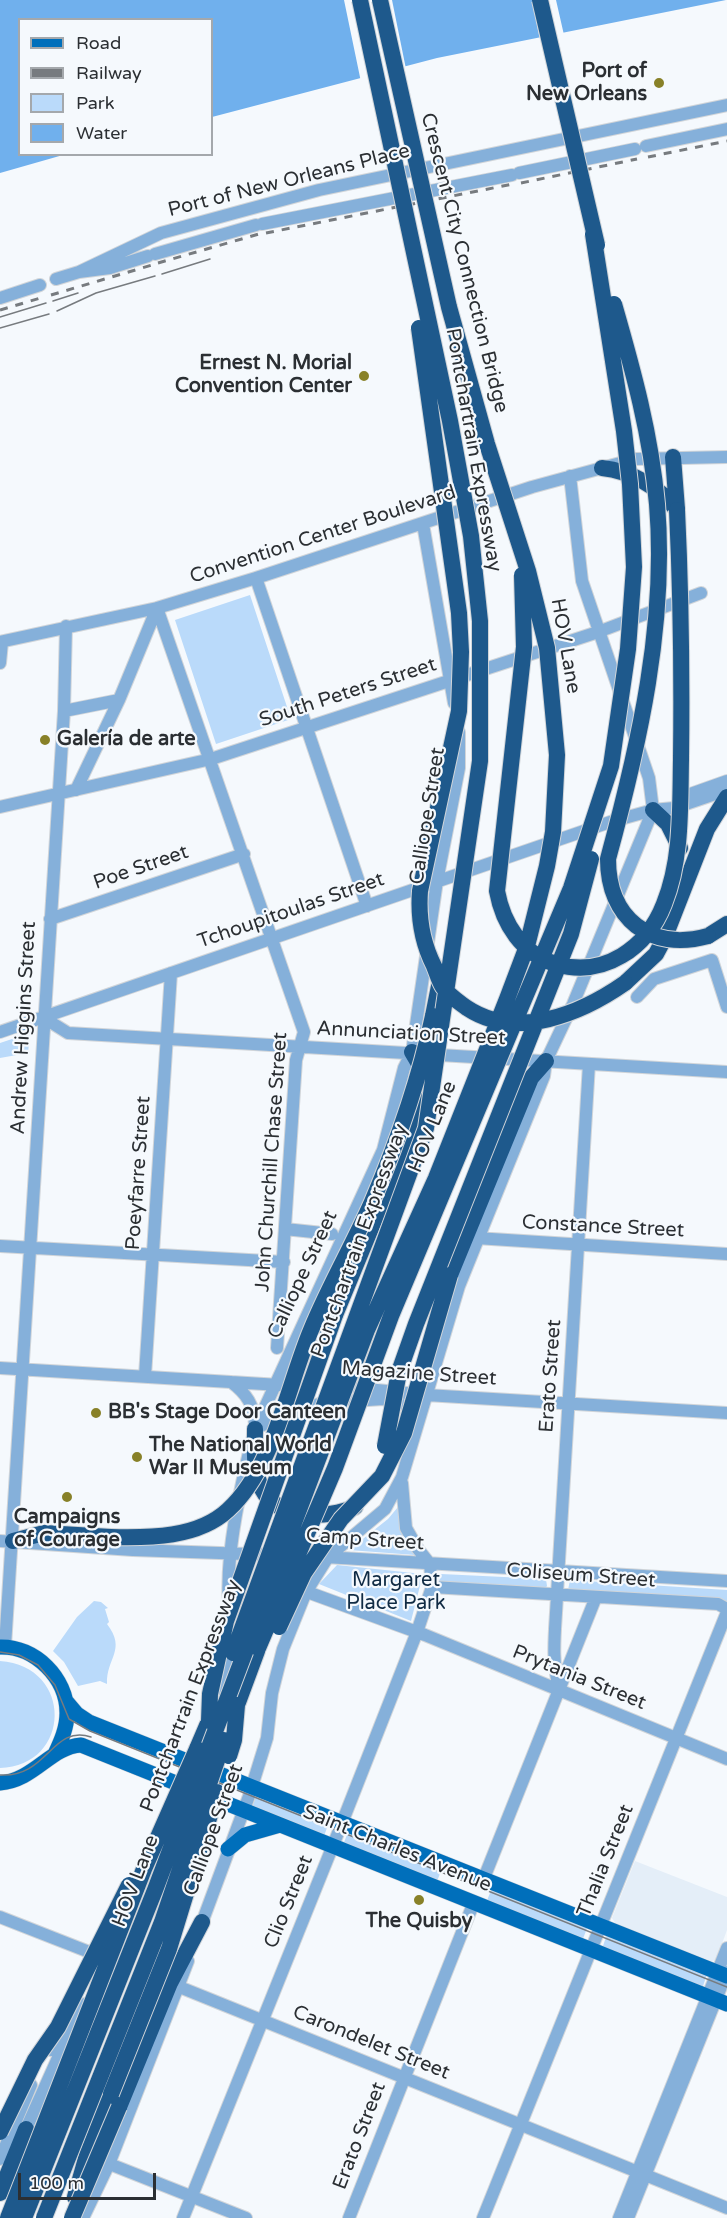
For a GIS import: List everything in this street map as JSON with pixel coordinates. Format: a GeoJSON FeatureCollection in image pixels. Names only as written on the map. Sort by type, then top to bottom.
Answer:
{"type":"FeatureCollection","features":[{"type":"Feature","properties":{"kind":"highway"},"geometry":{"type":"LineString","coordinates":[[360,0],[401,194],[459,613],[461,652],[459,711],[420,891],[419,912],[429,957],[443,988],[474,1012],[491,1018],[521,1023],[548,1019],[597,1002],[642,968],[656,954],[680,900],[707,829],[727,797]]}},
{"type":"Feature","properties":{"kind":"highway","name":"Crescent City Connection Bridge"},"geometry":{"type":"LineString","coordinates":[[380,0],[449,307],[487,444],[515,533]]}},
{"type":"Feature","properties":{"kind":"highway"},"geometry":{"type":"LineString","coordinates":[[540,0],[593,234],[639,389],[651,452],[657,506],[656,593],[649,677],[629,779],[608,859],[610,885],[622,912],[630,921],[656,937],[670,940],[694,940],[708,936],[727,924]]}},
{"type":"Feature","properties":{"kind":"highway","name":"Pontchartrain Expressway"},"geometry":{"type":"LineString","coordinates":[[8,2218],[144,1869],[209,1721],[351,1325],[426,1128],[480,761],[480,621],[471,536],[450,421],[401,194]]}},
{"type":"Feature","properties":{"kind":"highway"},"geometry":{"type":"LineString","coordinates":[[255,1429],[256,1463],[261,1488],[268,1498],[286,1509],[309,1515],[331,1515],[365,1503],[375,1492],[399,1372],[571,934],[589,867],[611,766],[628,649],[634,567],[630,484],[624,431],[593,234]]}},
{"type":"Feature","properties":{"kind":"highway"},"geometry":{"type":"LineString","coordinates":[[515,533],[522,578],[524,647],[497,891],[506,922],[534,954],[561,965],[595,966],[626,954],[646,937],[664,905],[676,862],[681,726],[681,602],[673,457]]}},
{"type":"Feature","properties":{"kind":"highway"},"geometry":{"type":"LineString","coordinates":[[602,468],[620,470],[635,477],[667,496],[677,510]]}},
{"type":"Feature","properties":{"kind":"highway","name":"HOV Lane"},"geometry":{"type":"LineString","coordinates":[[24,2218],[155,1890],[367,1330],[436,1178],[527,946],[538,909],[553,832],[557,755],[547,648],[528,571],[515,533]]}},
{"type":"Feature","properties":{"kind":"highway"},"geometry":{"type":"LineString","coordinates":[[44,2218],[162,1922],[257,1651],[335,1468],[391,1317],[571,888],[611,766]]}},
{"type":"Feature","properties":{"kind":"highway"},"geometry":{"type":"LineString","coordinates":[[658,809],[681,850],[680,900]]}},
{"type":"Feature","properties":{"kind":"highway"},"geometry":{"type":"LineString","coordinates":[[7,1541],[44,1533],[111,1537],[160,1536],[204,1525],[226,1512],[249,1489],[263,1464],[312,1328],[371,1203],[410,1106],[441,977],[453,948]]}},
{"type":"Feature","properties":{"kind":"highway"},"geometry":{"type":"LineString","coordinates":[[209,1721],[210,1694],[226,1621],[335,1315],[413,1127],[423,1070],[412,1053]]}},
{"type":"Feature","properties":{"kind":"highway"},"geometry":{"type":"LineString","coordinates":[[257,1651],[276,1633],[304,1573],[341,1519],[382,1476],[400,1442],[450,1275],[531,1078],[546,1061]]}},
{"type":"Feature","properties":{"kind":"highway"},"geometry":{"type":"LineString","coordinates":[[71,2218],[87,2155],[169,1948],[234,1740],[237,1705]]}},
{"type":"Feature","properties":{"kind":"highway"},"geometry":{"type":"LineString","coordinates":[[3,2186],[14,2129],[35,2060],[58,2027],[126,1888],[144,1869]]}},
{"type":"Feature","properties":{"kind":"highway"},"geometry":{"type":"LineString","coordinates":[[71,2218],[142,2051],[202,1922]]}},
{"type":"Feature","properties":{"kind":"main road","name":"Saint Charles Avenue"},"geometry":{"type":"LineString","coordinates":[[3,1646],[20,1649],[42,1662],[58,1681],[66,1701],[77,1714],[89,1722],[724,1974]]}},
{"type":"Feature","properties":{"kind":"main road"},"geometry":{"type":"LineString","coordinates":[[53,1756],[65,1728],[66,1701]]}},
{"type":"Feature","properties":{"kind":"main road","name":"Saint Charles Avenue"},"geometry":{"type":"LineString","coordinates":[[0,1783],[12,1782],[31,1773],[69,1746],[81,1745],[717,2000]]}},
{"type":"Feature","properties":{"kind":"main road"},"geometry":{"type":"LineString","coordinates":[[228,1849],[245,1835],[280,1825]]}},
{"type":"Feature","properties":{"kind":"main road"},"geometry":{"type":"LineString","coordinates":[[440,1889],[449,1864]]}},
{"type":"Feature","properties":{"kind":"main road"},"geometry":{"type":"LineString","coordinates":[[474,1902],[484,1878]]}},
{"type":"Feature","properties":{"kind":"street","name":"Port of New Orleans Place"},"geometry":{"type":"LineString","coordinates":[[80,272],[161,233],[320,190],[727,105]]}},
{"type":"Feature","properties":{"kind":"street","name":"Port of New Orleans Place"},"geometry":{"type":"LineString","coordinates":[[56,279],[80,272],[110,268],[259,225],[402,198],[727,129]]}},
{"type":"Feature","properties":{"kind":"street"},"geometry":{"type":"LineString","coordinates":[[0,298],[40,285]]}},
{"type":"Feature","properties":{"kind":"street","name":"Convention Center Boulevard"},"geometry":{"type":"LineString","coordinates":[[1,642],[157,608],[256,579],[570,476],[634,459],[727,457]]}},
{"type":"Feature","properties":{"kind":"street","name":"Calliope Street"},"geometry":{"type":"LineString","coordinates":[[202,1922],[252,1786],[267,1738],[272,1694],[283,1649],[306,1592],[328,1557],[385,1509],[402,1477],[476,1239],[544,1076],[546,1061],[658,809],[582,581],[570,476]]}},
{"type":"Feature","properties":{"kind":"street","name":"Calliope Street"},"geometry":{"type":"LineString","coordinates":[[0,2159],[14,2129],[112,1960],[133,1917],[192,1761],[227,1664],[232,1643],[228,1601],[232,1554],[244,1468],[255,1429],[273,1385],[382,1150],[404,1068],[412,1053],[437,881],[459,768],[460,739],[423,524]]}},
{"type":"Feature","properties":{"kind":"street"},"geometry":{"type":"LineString","coordinates":[[256,579],[367,906]]}},
{"type":"Feature","properties":{"kind":"street","name":"South Peters Street"},"geometry":{"type":"LineString","coordinates":[[0,807],[211,759],[598,632],[701,593]]}},
{"type":"Feature","properties":{"kind":"street"},"geometry":{"type":"LineString","coordinates":[[76,790],[157,608]]}},
{"type":"Feature","properties":{"kind":"street","name":"John Churchill Chase Street"},"geometry":{"type":"LineString","coordinates":[[157,608],[304,1032],[296,1060],[277,1348]]}},
{"type":"Feature","properties":{"kind":"street","name":"Andrew Higgins Street"},"geometry":{"type":"LineString","coordinates":[[3,1646],[7,1541],[24,1370],[32,1248],[64,711],[66,626]]}},
{"type":"Feature","properties":{"kind":"street"},"geometry":{"type":"LineString","coordinates":[[0,663],[1,642]]}},
{"type":"Feature","properties":{"kind":"street"},"geometry":{"type":"LineString","coordinates":[[64,711],[118,700]]}},
{"type":"Feature","properties":{"kind":"street","name":"Tchoupitoulas Street"},"geometry":{"type":"LineString","coordinates":[[658,809],[672,800],[727,781]]}},
{"type":"Feature","properties":{"kind":"street","name":"Tchoupitoulas Street"},"geometry":{"type":"LineString","coordinates":[[0,1032],[610,822],[658,809],[674,808],[727,790]]}},
{"type":"Feature","properties":{"kind":"street","name":"Poe Street"},"geometry":{"type":"LineString","coordinates":[[50,919],[244,854]]}},
{"type":"Feature","properties":{"kind":"street"},"geometry":{"type":"LineString","coordinates":[[637,997],[654,979],[712,960],[727,1007]]}},
{"type":"Feature","properties":{"kind":"street","name":"Poeyfarre Street"},"geometry":{"type":"LineString","coordinates":[[146,1376],[171,973]]}},
{"type":"Feature","properties":{"kind":"street","name":"Annunciation Street"},"geometry":{"type":"LineString","coordinates":[[44,1018],[68,1033],[727,1072]]}},
{"type":"Feature","properties":{"kind":"street","name":"Erato Street"},"geometry":{"type":"LineString","coordinates":[[560,1691],[555,1655],[557,1594],[590,1064]]}},
{"type":"Feature","properties":{"kind":"street","name":"Annunciation Street"},"geometry":{"type":"LineString","coordinates":[[709,1070],[727,1066]]}},
{"type":"Feature","properties":{"kind":"street"},"geometry":{"type":"LineString","coordinates":[[285,1229],[332,1234]]}},
{"type":"Feature","properties":{"kind":"street","name":"Constance Street"},"geometry":{"type":"LineString","coordinates":[[476,1239],[727,1254]]}},
{"type":"Feature","properties":{"kind":"street"},"geometry":{"type":"LineString","coordinates":[[0,1246],[284,1262]]}},
{"type":"Feature","properties":{"kind":"street","name":"Magazine Street"},"geometry":{"type":"LineString","coordinates":[[0,1368],[273,1385],[382,1389],[426,1395],[727,1413]]}},
{"type":"Feature","properties":{"kind":"street"},"geometry":{"type":"LineString","coordinates":[[230,1381],[246,1394],[254,1412],[255,1429],[276,1417],[313,1404],[383,1398],[399,1403],[407,1410],[414,1421],[415,1433]]}},
{"type":"Feature","properties":{"kind":"street","name":"Calliope Street"},"geometry":{"type":"LineString","coordinates":[[402,1477],[406,1528],[430,1564]]}},
{"type":"Feature","properties":{"kind":"street","name":"Camp Street"},"geometry":{"type":"LineString","coordinates":[[7,1541],[328,1557],[727,1581]]}},
{"type":"Feature","properties":{"kind":"street","name":"Prytania Street"},"geometry":{"type":"LineString","coordinates":[[232,1554],[306,1592],[417,1632],[727,1759]]}},
{"type":"Feature","properties":{"kind":"street","name":"Clio Street"},"geometry":{"type":"LineString","coordinates":[[183,2218],[417,1632],[432,1587],[430,1564]]}},
{"type":"Feature","properties":{"kind":"street"},"geometry":{"type":"LineString","coordinates":[[727,1575],[727,1581]]}},
{"type":"Feature","properties":{"kind":"street","name":"Coliseum Street"},"geometry":{"type":"LineString","coordinates":[[432,1587],[718,1604],[727,1610]]}},
{"type":"Feature","properties":{"kind":"street"},"geometry":{"type":"LineString","coordinates":[[484,1878],[596,1597]]}},
{"type":"Feature","properties":{"kind":"street","name":"Thalia Street"},"geometry":{"type":"LineString","coordinates":[[483,2218],[727,1610]]}},
{"type":"Feature","properties":{"kind":"street","name":"Erato Street"},"geometry":{"type":"LineString","coordinates":[[349,2218],[474,1902]]}},
{"type":"Feature","properties":{"kind":"street","name":"Carondelet Street"},"geometry":{"type":"LineString","coordinates":[[0,1917],[727,2208]]}},
{"type":"Feature","properties":{"kind":"street"},"geometry":{"type":"LineString","coordinates":[[619,2218],[641,2174],[717,2000],[724,1974],[727,1948]]}},
{"type":"Feature","properties":{"kind":"street"},"geometry":{"type":"LineString","coordinates":[[83,2218],[109,2164],[174,1985]]}},
{"type":"Feature","properties":{"kind":"street"},"geometry":{"type":"LineString","coordinates":[[0,2119],[14,2129],[87,2155],[246,2218]]}},
{"type":"Feature","properties":{"kind":"street"},"geometry":{"type":"LineString","coordinates":[[628,2218],[641,2174]]}},
{"type":"Feature","properties":{"kind":"shaded area"},"geometry":{"type":"Polygon","coordinates":[[[635,1861],[727,1897],[727,1930],[716,1960],[711,1961],[617,1926],[612,1918],[635,1861]]]}},
{"type":"Feature","properties":{"kind":"green space"},"geometry":{"type":"Polygon","coordinates":[[[250,595],[291,719],[216,744],[175,620],[250,595]]]}},
{"type":"Feature","properties":{"kind":"green space"},"geometry":{"type":"Polygon","coordinates":[[[30,1033],[28,1053],[0,1058],[0,1043],[30,1033]]]}},
{"type":"Feature","properties":{"kind":"green space"},"geometry":{"type":"Polygon","coordinates":[[[398,1507],[404,1535],[415,1555],[349,1550],[388,1519],[398,1507]]]}},
{"type":"Feature","properties":{"kind":"green space","name":"Margaret Place Park"},"geometry":{"type":"Polygon","coordinates":[[[337,1565],[423,1574],[411,1621],[319,1584],[337,1565]]]}},
{"type":"Feature","properties":{"kind":"green space"},"geometry":{"type":"Polygon","coordinates":[[[441,1574],[546,1579],[547,1586],[545,1589],[439,1582],[441,1574]]]}},
{"type":"Feature","properties":{"kind":"green space"},"geometry":{"type":"Polygon","coordinates":[[[570,1580],[727,1590],[727,1603],[568,1590],[570,1580]]]}},
{"type":"Feature","properties":{"kind":"green space"},"geometry":{"type":"Polygon","coordinates":[[[94,1601],[101,1602],[108,1608],[105,1609],[109,1622],[107,1624],[113,1633],[116,1648],[109,1667],[107,1684],[100,1681],[78,1686],[64,1662],[53,1651],[77,1617],[94,1601]]]}},
{"type":"Feature","properties":{"kind":"green space"},"geometry":{"type":"Polygon","coordinates":[[[0,1661],[24,1667],[41,1680],[52,1697],[55,1716],[51,1735],[41,1751],[24,1763],[0,1768],[0,1661]]]}},
{"type":"Feature","properties":{"kind":"green space"},"geometry":{"type":"Polygon","coordinates":[[[256,1796],[328,1825],[324,1836],[252,1808],[256,1796]]]}},
{"type":"Feature","properties":{"kind":"green space"},"geometry":{"type":"Polygon","coordinates":[[[348,1832],[442,1869],[437,1881],[343,1845],[348,1832]]]}},
{"type":"Feature","properties":{"kind":"green space"},"geometry":{"type":"Polygon","coordinates":[[[492,1888],[588,1926],[582,1941],[486,1903],[492,1888]]]}},
{"type":"Feature","properties":{"kind":"green space"},"geometry":{"type":"Polygon","coordinates":[[[607,1934],[707,1974],[702,1989],[602,1949],[607,1934]]]}},
{"type":"Feature","properties":{"kind":"water"},"geometry":{"type":"Polygon","coordinates":[[[0,0],[726,0],[437,58],[213,117],[213,18],[18,18],[18,156],[60,156],[0,173],[0,0]]]}},
{"type":"Feature","properties":{"kind":"pier"},"geometry":{"type":"Polygon","coordinates":[[[344,0],[392,0],[406,69],[361,82],[344,0]]]}},
{"type":"Feature","properties":{"kind":"pier"},"geometry":{"type":"Polygon","coordinates":[[[532,0],[556,0],[564,35],[540,40],[532,0]]]}},
{"type":"Feature","properties":{"kind":"tram line"},"geometry":{"type":"LineString","coordinates":[[162,274],[210,259]]}},
{"type":"Feature","properties":{"kind":"tram line"},"geometry":{"type":"LineString","coordinates":[[57,311],[96,293],[155,276]]}},
{"type":"Feature","properties":{"kind":"tram line"},"geometry":{"type":"LineString","coordinates":[[53,301],[78,293]]}},
{"type":"Feature","properties":{"kind":"tram line"},"geometry":{"type":"LineString","coordinates":[[0,317],[46,303]]}},
{"type":"Feature","properties":{"kind":"tram line"},"geometry":{"type":"LineString","coordinates":[[0,328],[49,314]]}},
{"type":"Feature","properties":{"kind":"tram line"},"geometry":{"type":"LineString","coordinates":[[0,1652],[19,1655],[38,1665],[55,1685],[69,1719],[90,1731],[727,1987]]}},
{"type":"Feature","properties":{"kind":"tram line"},"geometry":{"type":"LineString","coordinates":[[0,1775],[16,1774],[29,1768],[67,1738],[78,1735],[91,1737]]}},
{"type":"Feature","properties":{"kind":"railway"},"geometry":{"type":"LineString","coordinates":[[648,157],[727,141]]}},
{"type":"Feature","properties":{"kind":"railway"},"geometry":{"type":"LineString","coordinates":[[521,183],[637,159]]}},
{"type":"Feature","properties":{"kind":"railway"},"geometry":{"type":"LineString","coordinates":[[266,233],[513,184]]}},
{"type":"Feature","properties":{"kind":"railway"},"geometry":{"type":"LineString","coordinates":[[158,263],[259,234]]}},
{"type":"Feature","properties":{"kind":"railway"},"geometry":{"type":"LineString","coordinates":[[51,295],[152,265]]}},
{"type":"Feature","properties":{"kind":"railway"},"geometry":{"type":"LineString","coordinates":[[0,310],[44,297]]}},
{"type":"Feature","properties":{"kind":"place","name":"Port of New Orleans"},"geometry":{"type":"Point","coordinates":[659,83]}},
{"type":"Feature","properties":{"kind":"place","name":"Ernest N. Morial Convention Center"},"geometry":{"type":"Point","coordinates":[364,376]}},
{"type":"Feature","properties":{"kind":"place","name":"Galería de arte"},"geometry":{"type":"Point","coordinates":[45,740]}},
{"type":"Feature","properties":{"kind":"place","name":"BB's Stage Door Canteen"},"geometry":{"type":"Point","coordinates":[96,1413]}},
{"type":"Feature","properties":{"kind":"place","name":"The National World War II Museum"},"geometry":{"type":"Point","coordinates":[137,1457]}},
{"type":"Feature","properties":{"kind":"place","name":"Campaigns of Courage"},"geometry":{"type":"Point","coordinates":[67,1497]}},
{"type":"Feature","properties":{"kind":"place","name":"The Quisby"},"geometry":{"type":"Point","coordinates":[419,1900]}}]}
